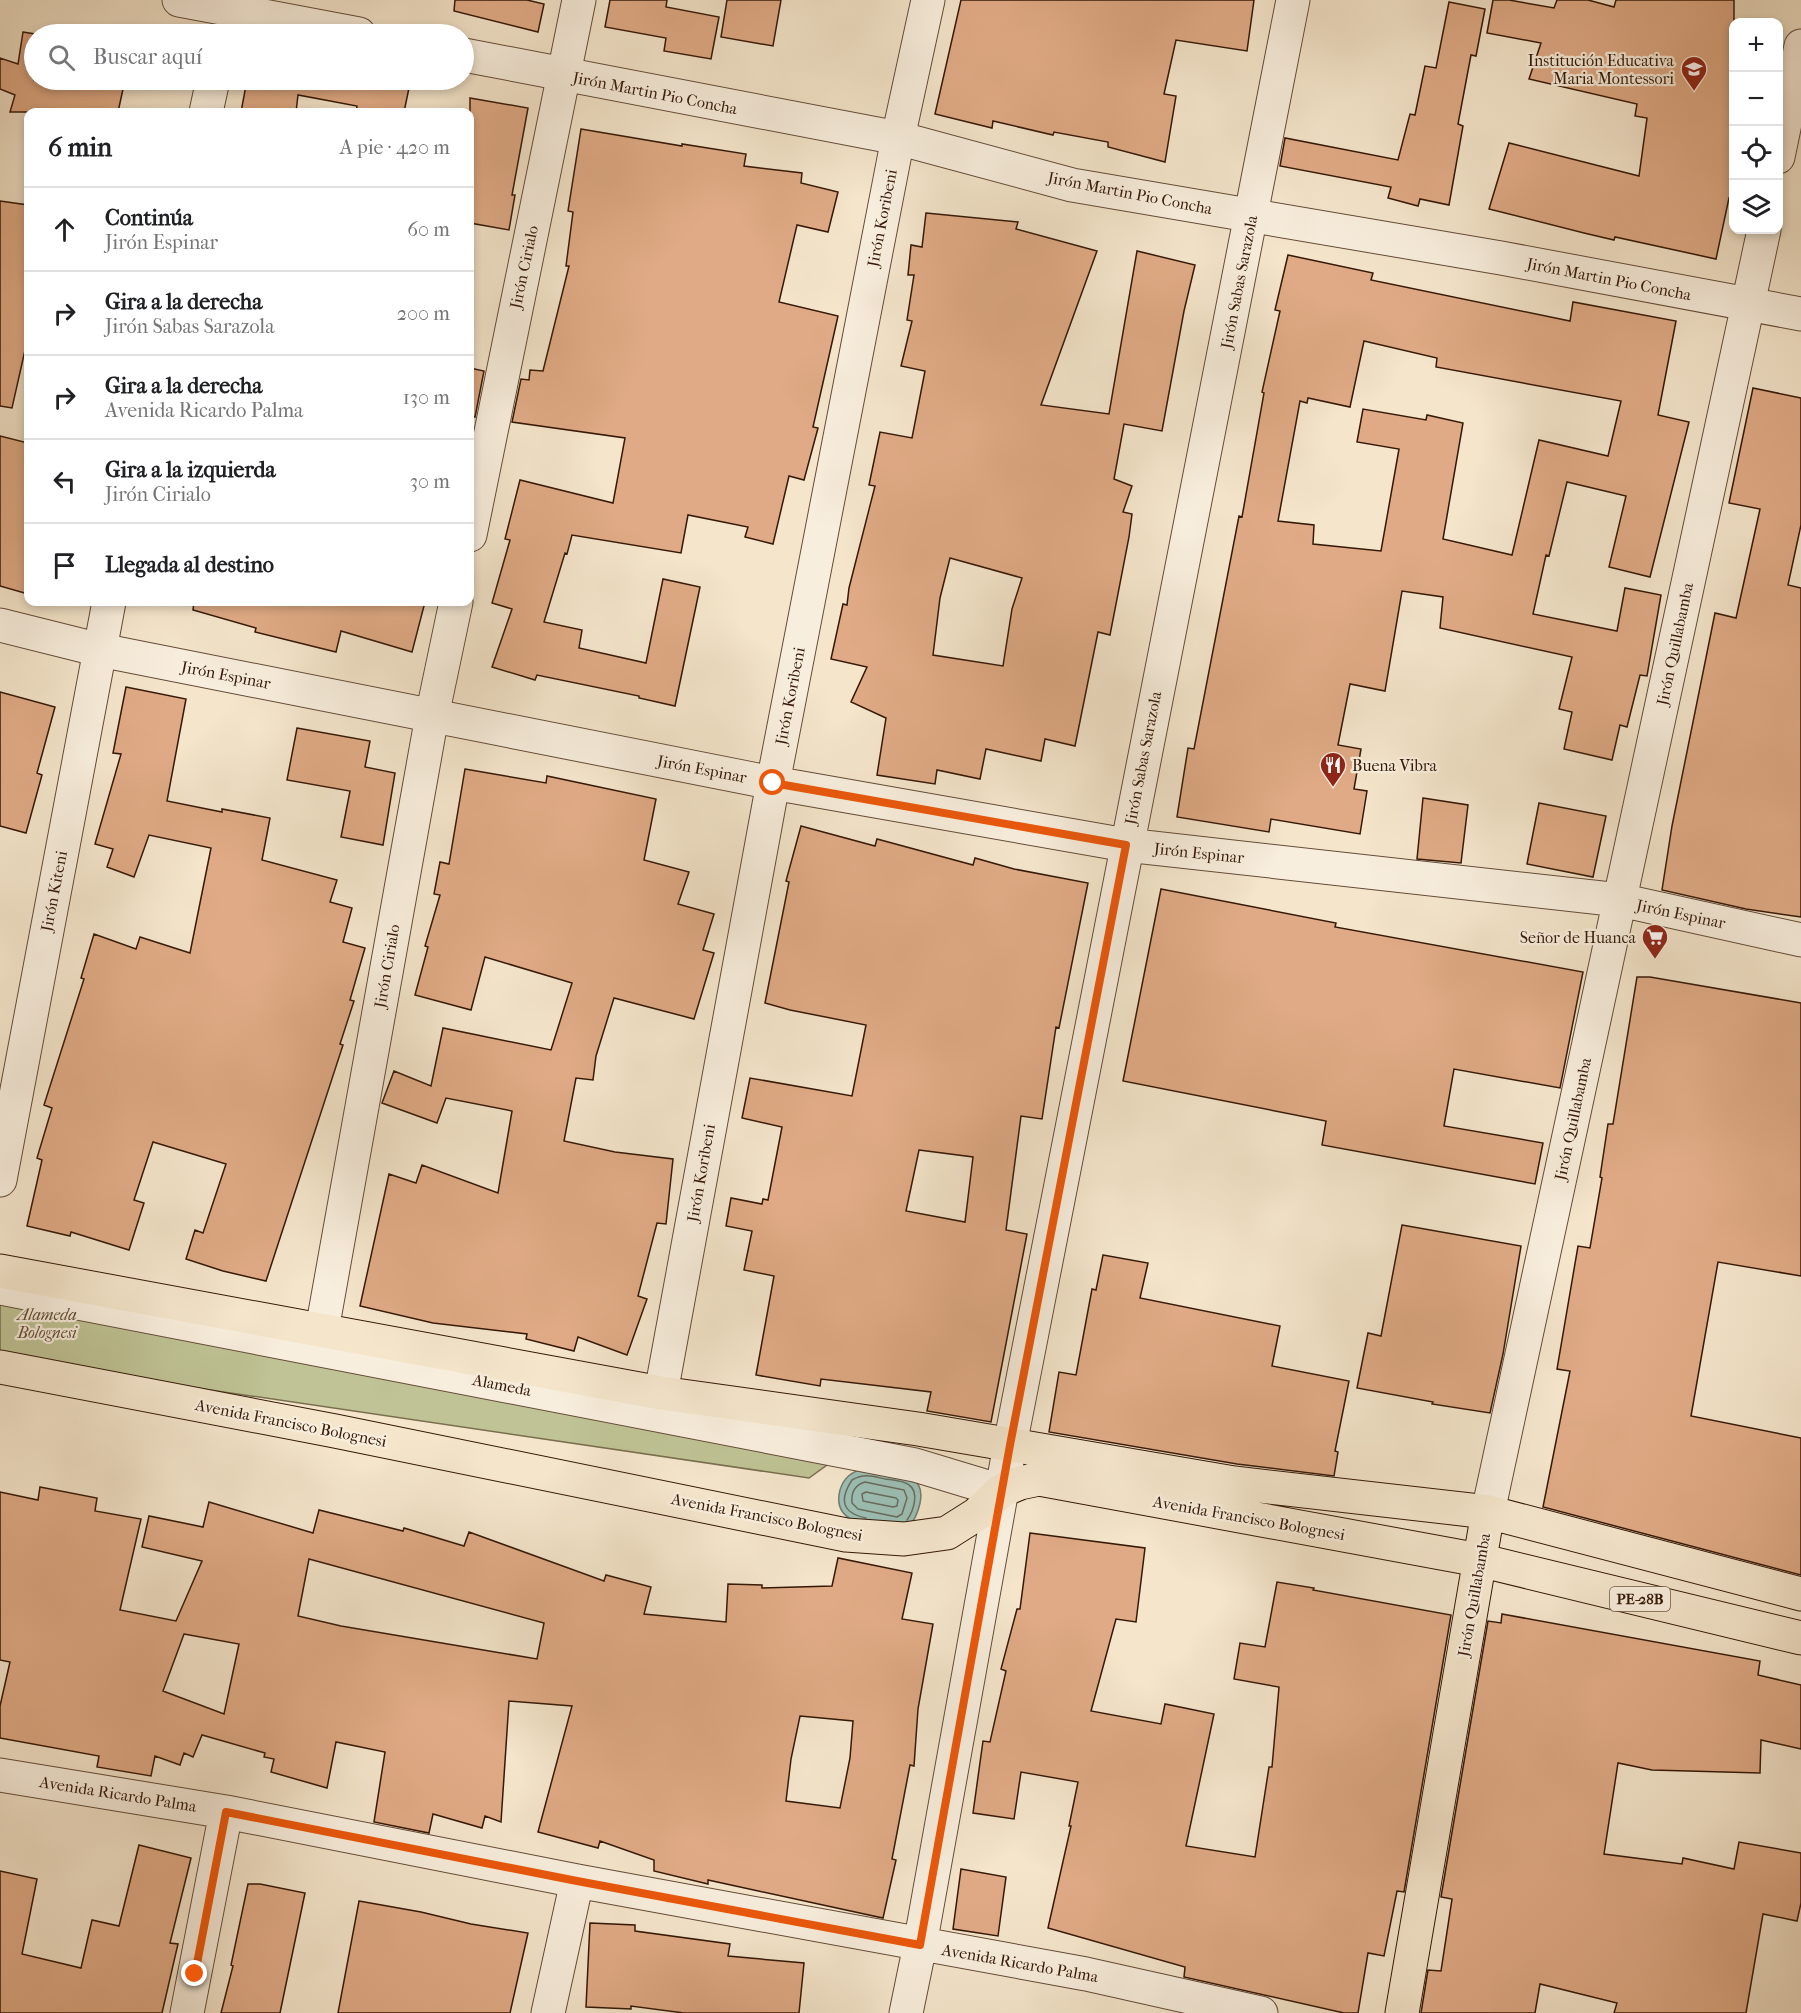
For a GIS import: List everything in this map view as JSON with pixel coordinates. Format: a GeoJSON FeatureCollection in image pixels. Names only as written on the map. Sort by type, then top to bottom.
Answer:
{"type":"FeatureCollection","features":[{"type":"Feature","properties":{"kind":"main road","name":"Avenida Francisco Bolognesi"},"geometry":{"type":"LineString","coordinates":[[0,1271],[661,1393],[906,1427],[1234,1484],[1488,1512],[1801,1594]]}},
{"type":"Feature","properties":{"kind":"main road","name":"Avenida Francisco Bolognesi"},"geometry":{"type":"LineString","coordinates":[[0,1367],[346,1433],[846,1535],[904,1539],[947,1533],[977,1514],[1001,1491],[1020,1483],[1039,1479],[1479,1560],[1801,1638]]}},
{"type":"Feature","properties":{"kind":"main road","name":"Jirón Quillabamba"},"geometry":{"type":"LineString","coordinates":[[1402,2013],[1488,1512]]}},
{"type":"Feature","properties":{"kind":"street"},"geometry":{"type":"LineString","coordinates":[[179,0],[226,14],[292,24]]}},
{"type":"Feature","properties":{"kind":"street","name":"Jirón Cirialo"},"geometry":{"type":"LineString","coordinates":[[474,515],[579,0]]}},
{"type":"Feature","properties":{"kind":"street","name":"Jirón Koribeni"},"geometry":{"type":"LineString","coordinates":[[661,1393],[773,783],[898,138],[927,0]]}},
{"type":"Feature","properties":{"kind":"street","name":"Jirón Sabas Sarazola"},"geometry":{"type":"LineString","coordinates":[[906,2013],[1001,1491],[1293,0]]}},
{"type":"Feature","properties":{"kind":"street"},"geometry":{"type":"LineString","coordinates":[[1783,137],[1801,46]]}},
{"type":"Feature","properties":{"kind":"street","name":"Jirón Martin Pio Concha"},"geometry":{"type":"LineString","coordinates":[[474,58],[898,138],[1072,184],[1502,258],[1748,306],[1801,314]]}},
{"type":"Feature","properties":{"kind":"street"},"geometry":{"type":"LineString","coordinates":[[207,108],[211,90]]}},
{"type":"Feature","properties":{"kind":"street","name":"Jirón Quillabamba"},"geometry":{"type":"LineString","coordinates":[[1488,1512],[1763,234]]}},
{"type":"Feature","properties":{"kind":"street","name":"Jirón Kiteni"},"geometry":{"type":"LineString","coordinates":[[0,1180],[108,606]]}},
{"type":"Feature","properties":{"kind":"street","name":"Jirón Cirialo"},"geometry":{"type":"LineString","coordinates":[[322,1330],[432,716],[455,606]]}},
{"type":"Feature","properties":{"kind":"street","name":"Jirón Espinar"},"geometry":{"type":"LineString","coordinates":[[0,625],[100,650],[773,783],[1126,845],[1620,900],[1801,940]]}},
{"type":"Feature","properties":{"kind":"street","name":"Alameda"},"geometry":{"type":"LineString","coordinates":[[0,1288],[915,1465],[1001,1491]]}},
{"type":"Feature","properties":{"kind":"street","name":"Avenida Ricardo Palma"},"geometry":{"type":"LineString","coordinates":[[0,1775],[226,1812],[577,1881],[1086,1974],[1261,2013]]}},
{"type":"Feature","properties":{"kind":"street"},"geometry":{"type":"LineString","coordinates":[[187,2013],[226,1812]]}},
{"type":"Feature","properties":{"kind":"street"},"geometry":{"type":"LineString","coordinates":[[548,2013],[577,1881]]}},
{"type":"Feature","properties":{"kind":"green space","name":"Alameda Bolognesi"},"geometry":{"type":"Polygon","coordinates":[[[0,1271],[838,1457],[809,1478],[0,1359],[0,1271]]]}},
{"type":"Feature","properties":{"kind":"water"},"geometry":{"type":"Polygon","coordinates":[[[863,1468],[910,1477],[916,1482],[920,1488],[920,1503],[906,1531],[860,1523],[842,1512],[839,1502],[840,1490],[848,1476],[863,1468]]]}},
{"type":"Feature","properties":{"kind":"building"},"geometry":{"type":"Polygon","coordinates":[[[455,0],[527,0],[544,4],[538,32],[454,11],[455,0]]]}},
{"type":"Feature","properties":{"kind":"building"},"geometry":{"type":"Polygon","coordinates":[[[610,0],[667,0],[666,7],[719,17],[711,59],[664,51],[666,38],[605,27],[610,0]]]}},
{"type":"Feature","properties":{"kind":"building"},"geometry":{"type":"Polygon","coordinates":[[[727,0],[781,0],[773,46],[721,37],[727,0]]]}},
{"type":"Feature","properties":{"kind":"building"},"geometry":{"type":"Polygon","coordinates":[[[961,0],[1254,0],[1247,51],[1176,40],[1164,94],[1176,96],[1165,162],[1108,147],[1108,142],[1054,132],[1053,135],[993,121],[992,128],[935,114],[961,0]]]}},
{"type":"Feature","properties":{"kind":"building"},"geometry":{"type":"Polygon","coordinates":[[[1493,0],[1509,0],[1554,8],[1557,0],[1588,0],[1614,7],[1616,0],[1734,0],[1734,18],[1729,18],[1729,198],[1716,259],[1615,237],[1614,240],[1489,209],[1509,143],[1639,176],[1647,118],[1635,116],[1637,104],[1529,79],[1541,43],[1487,33],[1493,0]]]}},
{"type":"Feature","properties":{"kind":"building"},"geometry":{"type":"Polygon","coordinates":[[[1449,2],[1485,9],[1476,56],[1471,55],[1458,124],[1463,126],[1449,205],[1420,199],[1418,206],[1388,198],[1391,187],[1280,166],[1285,138],[1398,160],[1410,114],[1415,115],[1425,66],[1436,68],[1449,2]]]}},
{"type":"Feature","properties":{"kind":"building"},"geometry":{"type":"Polygon","coordinates":[[[24,32],[24,90],[123,90],[119,108],[24,108],[24,112],[10,112],[15,95],[0,89],[0,58],[18,64],[24,32]]]}},
{"type":"Feature","properties":{"kind":"building"},"geometry":{"type":"Polygon","coordinates":[[[245,90],[409,90],[405,108],[357,108],[357,106],[298,95],[296,108],[242,108],[245,90]]]}},
{"type":"Feature","properties":{"kind":"building"},"geometry":{"type":"Polygon","coordinates":[[[470,98],[528,108],[512,195],[515,195],[509,230],[474,224],[474,108],[470,108],[470,98]]]}},
{"type":"Feature","properties":{"kind":"building"},"geometry":{"type":"Polygon","coordinates":[[[581,129],[746,154],[744,166],[802,173],[801,183],[838,192],[828,232],[797,225],[779,302],[838,316],[813,427],[818,428],[804,480],[789,476],[773,544],[745,537],[748,527],[688,515],[681,553],[572,535],[567,554],[565,553],[544,622],[582,630],[579,648],[646,663],[663,579],[700,587],[675,706],[639,698],[639,696],[537,675],[535,680],[492,667],[512,609],[492,603],[510,540],[505,539],[520,480],[613,503],[625,438],[512,422],[521,379],[529,380],[530,370],[543,371],[569,266],[566,266],[573,212],[568,211],[581,129]]]}},
{"type":"Feature","properties":{"kind":"building"},"geometry":{"type":"Polygon","coordinates":[[[0,201],[24,204],[24,355],[12,408],[0,406],[0,201]]]}},
{"type":"Feature","properties":{"kind":"building"},"geometry":{"type":"Polygon","coordinates":[[[926,213],[1018,222],[1016,229],[1097,251],[1041,405],[1109,414],[1137,251],[1195,265],[1184,311],[1162,431],[1124,424],[1114,479],[1132,486],[1123,512],[1132,514],[1129,537],[1110,635],[1098,632],[1075,746],[1045,739],[1041,761],[986,749],[980,779],[937,770],[935,784],[877,775],[886,718],[851,702],[867,667],[831,659],[843,604],[847,605],[849,588],[875,486],[869,485],[880,432],[912,438],[925,371],[901,366],[912,321],[907,320],[914,275],[908,275],[911,245],[922,247],[926,213]],[[950,558],[940,598],[933,655],[1003,666],[1012,609],[1022,578],[950,558]]]}},
{"type":"Feature","properties":{"kind":"building"},"geometry":{"type":"Polygon","coordinates":[[[1288,255],[1373,273],[1371,280],[1570,321],[1573,302],[1676,321],[1658,415],[1689,422],[1650,577],[1609,567],[1626,496],[1567,482],[1549,556],[1546,555],[1533,614],[1617,631],[1625,588],[1661,595],[1647,676],[1640,675],[1627,727],[1620,725],[1612,760],[1564,749],[1572,712],[1559,709],[1572,657],[1440,628],[1443,597],[1402,591],[1385,691],[1350,684],[1338,745],[1361,749],[1354,789],[1367,791],[1360,834],[1271,819],[1269,832],[1177,817],[1188,748],[1194,749],[1239,516],[1242,517],[1264,393],[1262,392],[1280,311],[1275,310],[1288,255]],[[1364,341],[1350,407],[1308,398],[1307,403],[1300,401],[1278,521],[1314,525],[1313,544],[1381,551],[1399,449],[1357,442],[1363,409],[1426,420],[1427,415],[1463,423],[1443,539],[1512,555],[1539,440],[1608,456],[1621,401],[1436,367],[1437,358],[1364,341]]]}},
{"type":"Feature","properties":{"kind":"building"},"geometry":{"type":"Polygon","coordinates":[[[474,369],[484,371],[474,417],[474,369]]]}},
{"type":"Feature","properties":{"kind":"building"},"geometry":{"type":"Polygon","coordinates":[[[1753,388],[1801,398],[1801,525],[1788,585],[1801,588],[1801,917],[1746,909],[1662,890],[1672,826],[1715,613],[1736,618],[1760,509],[1729,503],[1753,388]]]}},
{"type":"Feature","properties":{"kind":"building"},"geometry":{"type":"Polygon","coordinates":[[[0,436],[24,442],[24,593],[0,586],[0,436]]]}},
{"type":"Feature","properties":{"kind":"building"},"geometry":{"type":"Polygon","coordinates":[[[194,606],[424,606],[412,652],[341,631],[336,652],[255,632],[256,628],[193,610],[194,606]]]}},
{"type":"Feature","properties":{"kind":"building"},"geometry":{"type":"Polygon","coordinates":[[[126,687],[186,699],[167,801],[222,812],[222,809],[270,818],[262,860],[337,880],[330,902],[352,908],[343,942],[365,948],[350,1000],[354,1001],[340,1044],[343,1045],[266,1281],[186,1259],[195,1230],[203,1233],[226,1164],[153,1142],[134,1200],[144,1203],[129,1250],[71,1232],[70,1236],[27,1226],[42,1160],[37,1158],[52,1108],[44,1105],[84,979],[81,978],[94,934],[136,949],[140,937],[190,953],[211,848],[149,835],[134,877],[107,867],[113,849],[95,844],[121,754],[113,753],[126,687]]]}},
{"type":"Feature","properties":{"kind":"building"},"geometry":{"type":"Polygon","coordinates":[[[0,692],[55,707],[37,773],[42,775],[26,833],[0,826],[0,692]]]}},
{"type":"Feature","properties":{"kind":"building"},"geometry":{"type":"Polygon","coordinates":[[[297,728],[370,741],[365,767],[395,773],[383,845],[341,837],[350,791],[287,780],[297,728]]]}},
{"type":"Feature","properties":{"kind":"building"},"geometry":{"type":"Polygon","coordinates":[[[465,769],[546,783],[547,776],[656,799],[644,860],[689,872],[678,904],[714,914],[703,950],[714,953],[694,1019],[614,998],[596,1056],[593,1080],[576,1078],[564,1141],[615,1152],[673,1159],[666,1224],[657,1223],[638,1296],[647,1299],[627,1355],[578,1337],[574,1351],[526,1339],[527,1334],[433,1323],[360,1306],[389,1174],[416,1183],[422,1165],[498,1193],[512,1111],[446,1098],[437,1123],[382,1103],[394,1071],[431,1086],[443,1028],[551,1050],[572,983],[485,957],[471,1010],[415,995],[428,947],[425,946],[440,895],[434,894],[440,862],[449,864],[465,769]]]}},
{"type":"Feature","properties":{"kind":"building"},"geometry":{"type":"Polygon","coordinates":[[[1423,798],[1468,805],[1461,863],[1417,859],[1423,798]]]}},
{"type":"Feature","properties":{"kind":"building"},"geometry":{"type":"Polygon","coordinates":[[[1539,803],[1606,816],[1593,877],[1527,864],[1539,803]]]}},
{"type":"Feature","properties":{"kind":"building"},"geometry":{"type":"Polygon","coordinates":[[[801,826],[875,846],[877,839],[973,865],[975,858],[1014,869],[1088,883],[1059,1028],[1056,1027],[1042,1119],[1021,1116],[1006,1230],[1027,1234],[991,1422],[927,1411],[931,1392],[821,1379],[820,1386],[756,1375],[774,1276],[744,1270],[752,1231],[726,1226],[731,1198],[762,1204],[763,1199],[768,1200],[782,1127],[742,1118],[750,1078],[852,1096],[866,1025],[765,1003],[789,882],[786,881],[801,826]],[[919,1150],[906,1211],[965,1222],[973,1157],[919,1150]]]}},
{"type":"Feature","properties":{"kind":"building"},"geometry":{"type":"Polygon","coordinates":[[[1161,889],[1336,923],[1335,927],[1583,972],[1560,1088],[1454,1069],[1444,1126],[1543,1143],[1535,1184],[1322,1145],[1326,1121],[1123,1081],[1161,889]]]}},
{"type":"Feature","properties":{"kind":"building"},"geometry":{"type":"Polygon","coordinates":[[[1637,977],[1650,977],[1801,1003],[1801,1276],[1718,1262],[1691,1416],[1801,1438],[1801,1575],[1543,1507],[1570,1371],[1557,1369],[1578,1246],[1590,1248],[1602,1178],[1600,1177],[1608,1124],[1613,1124],[1637,977]]]}},
{"type":"Feature","properties":{"kind":"building"},"geometry":{"type":"Polygon","coordinates":[[[1402,1225],[1521,1246],[1503,1354],[1490,1413],[1432,1404],[1433,1402],[1357,1388],[1368,1333],[1381,1336],[1402,1225]]]}},
{"type":"Feature","properties":{"kind":"building"},"geometry":{"type":"Polygon","coordinates":[[[1103,1255],[1148,1263],[1140,1298],[1280,1326],[1272,1366],[1349,1381],[1335,1451],[1338,1452],[1334,1476],[1237,1464],[1049,1432],[1059,1372],[1076,1375],[1092,1289],[1096,1290],[1103,1255]]]}},
{"type":"Feature","properties":{"kind":"building"},"geometry":{"type":"Polygon","coordinates":[[[40,1487],[97,1498],[95,1511],[141,1519],[120,1610],[176,1621],[202,1561],[142,1547],[149,1516],[203,1527],[209,1502],[313,1533],[319,1510],[403,1531],[404,1528],[464,1546],[469,1532],[604,1581],[606,1575],[651,1587],[644,1614],[726,1622],[728,1584],[762,1585],[762,1588],[832,1586],[838,1558],[912,1573],[902,1619],[933,1624],[918,1709],[914,1766],[910,1765],[892,1859],[896,1860],[883,1918],[708,1880],[708,1884],[654,1871],[654,1860],[600,1841],[598,1848],[538,1832],[572,1706],[509,1701],[501,1822],[485,1816],[482,1828],[433,1814],[429,1833],[374,1822],[385,1752],[336,1742],[327,1788],[271,1772],[274,1759],[264,1757],[265,1753],[202,1735],[193,1757],[184,1753],[180,1765],[155,1756],[151,1776],[97,1767],[99,1756],[0,1738],[0,1706],[10,1662],[0,1660],[0,1492],[38,1500],[40,1487]],[[309,1559],[298,1616],[341,1626],[537,1659],[544,1623],[309,1559]],[[184,1634],[163,1691],[224,1714],[239,1644],[184,1634]],[[800,1716],[791,1759],[786,1801],[840,1808],[850,1758],[853,1721],[800,1716]]]}},
{"type":"Feature","properties":{"kind":"building"},"geometry":{"type":"Polygon","coordinates":[[[1030,1533],[1145,1548],[1136,1622],[1116,1619],[1091,1711],[1161,1724],[1165,1704],[1214,1714],[1186,1846],[1255,1857],[1269,1767],[1272,1767],[1279,1687],[1234,1679],[1240,1643],[1265,1647],[1277,1582],[1451,1615],[1404,1892],[1397,1891],[1384,1956],[1368,1953],[1358,2013],[1344,2013],[1184,1977],[1185,1967],[1048,1928],[1071,1826],[1069,1826],[1078,1782],[1021,1772],[1014,1819],[973,1813],[983,1741],[990,1742],[1006,1671],[1001,1669],[1017,1609],[1020,1609],[1030,1533]]]}},
{"type":"Feature","properties":{"kind":"building"},"geometry":{"type":"Polygon","coordinates":[[[1502,1614],[1760,1661],[1758,1675],[1801,1685],[1801,1749],[1761,1740],[1760,1773],[1652,1770],[1618,1763],[1604,1854],[1682,1864],[1683,1858],[1734,1869],[1739,1842],[1801,1853],[1801,1903],[1797,1921],[1763,1914],[1746,2013],[1614,2013],[1617,2003],[1540,1984],[1535,2013],[1421,2013],[1428,1970],[1441,1971],[1452,1899],[1441,1897],[1488,1621],[1501,1623],[1502,1614]]]}},
{"type":"Feature","properties":{"kind":"building"},"geometry":{"type":"Polygon","coordinates":[[[139,1845],[191,1858],[170,1943],[178,1944],[162,2013],[0,2013],[0,1871],[37,1879],[22,1954],[81,1968],[92,1920],[119,1926],[139,1845]]]}},
{"type":"Feature","properties":{"kind":"building"},"geometry":{"type":"Polygon","coordinates":[[[961,1869],[1006,1877],[998,1936],[953,1929],[961,1869]]]}},
{"type":"Feature","properties":{"kind":"building"},"geometry":{"type":"Polygon","coordinates":[[[248,1884],[260,1884],[305,1893],[280,2013],[221,2013],[233,1966],[231,1965],[248,1884]]]}},
{"type":"Feature","properties":{"kind":"building"},"geometry":{"type":"Polygon","coordinates":[[[359,1901],[528,1933],[510,2013],[338,2013],[359,1901]]]}},
{"type":"Feature","properties":{"kind":"building"},"geometry":{"type":"Polygon","coordinates":[[[590,1923],[635,1925],[635,1931],[730,1944],[728,1956],[804,1963],[799,2013],[684,2013],[631,2006],[631,2009],[586,2007],[590,1923]]]}},
{"type":"Feature","properties":{"kind":"place","name":"Institución Educativa Maria Montessori"},"geometry":{"type":"Point","coordinates":[1694,92]}},
{"type":"Feature","properties":{"kind":"place","name":"Buena Vibra"},"geometry":{"type":"Point","coordinates":[1333,788]}},
{"type":"Feature","properties":{"kind":"place","name":"Señor de Huanca"},"geometry":{"type":"Point","coordinates":[1655,960]}},
{"type":"Feature","properties":{"kind":"route"},"geometry":{"type":"LineString","coordinates":[[195,1974],[226,1812],[920,1945],[1010,1445],[1126,845],[773,783]]}}]}
